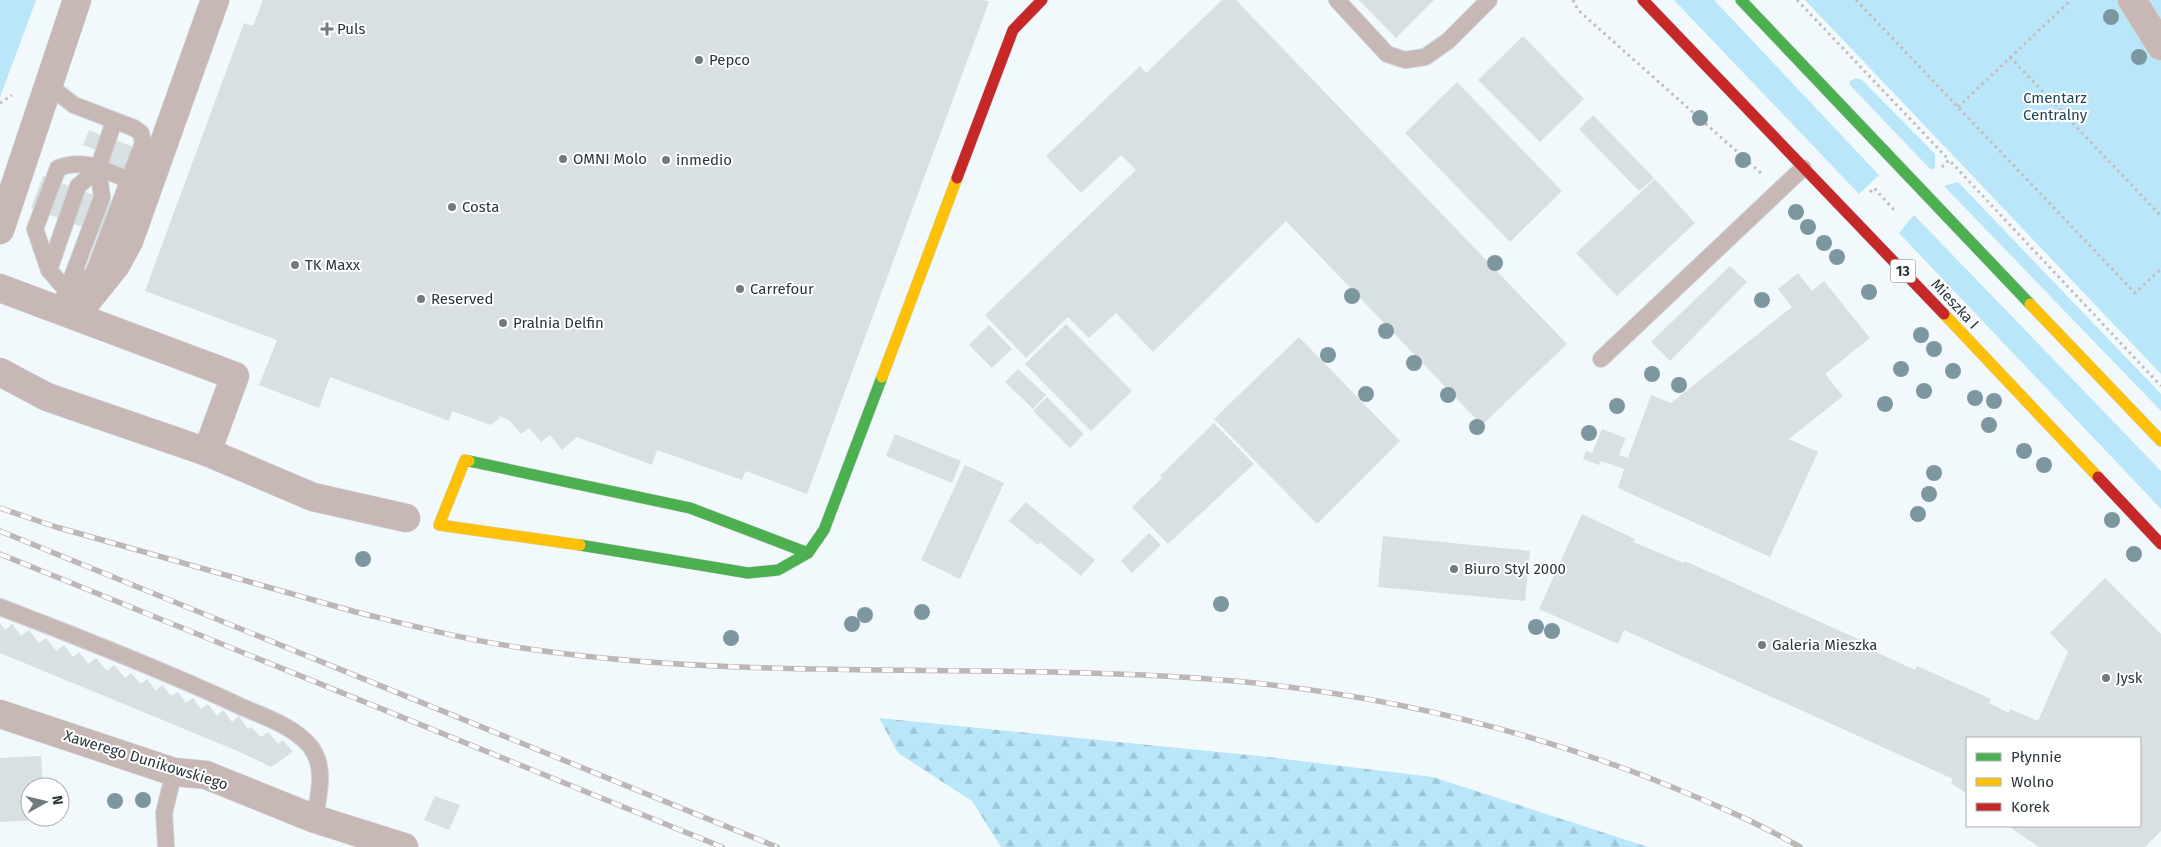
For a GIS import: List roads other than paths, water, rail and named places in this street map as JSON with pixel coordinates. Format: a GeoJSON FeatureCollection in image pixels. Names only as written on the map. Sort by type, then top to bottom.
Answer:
{"type":"FeatureCollection","features":[{"type":"Feature","properties":{"kind":"street"},"geometry":{"type":"LineString","coordinates":[[0,230],[77,0]]}},
{"type":"Feature","properties":{"kind":"street"},"geometry":{"type":"LineString","coordinates":[[67,306],[116,265],[129,241],[215,0]]}},
{"type":"Feature","properties":{"kind":"street"},"geometry":{"type":"LineString","coordinates":[[808,553],[690,508],[465,460],[439,525],[558,541],[748,573],[778,570],[808,553],[824,530],[1013,30],[1042,0]]}},
{"type":"Feature","properties":{"kind":"street","name":"Mieszka I"},"geometry":{"type":"LineString","coordinates":[[1643,0],[1919,287],[2161,544]]}},
{"type":"Feature","properties":{"kind":"street"},"geometry":{"type":"LineString","coordinates":[[1741,0],[2161,441]]}},
{"type":"Feature","properties":{"kind":"street"},"geometry":{"type":"LineString","coordinates":[[2132,0],[2161,46]]}},
{"type":"Feature","properties":{"kind":"street"},"geometry":{"type":"LineString","coordinates":[[0,288],[67,306],[235,376],[207,452]]}},
{"type":"Feature","properties":{"kind":"street"},"geometry":{"type":"LineString","coordinates":[[0,372],[47,397],[207,452],[313,496],[406,518]]}},
{"type":"Feature","properties":{"kind":"street","name":"Xawerego Dunikowskiego"},"geometry":{"type":"LineString","coordinates":[[0,714],[174,772],[206,775],[315,819],[404,847]]}},
{"type":"Feature","properties":{"kind":"lane"},"geometry":{"type":"LineString","coordinates":[[1337,0],[1387,54],[1405,60],[1425,57],[1441,46],[1489,0]]}},
{"type":"Feature","properties":{"kind":"lane"},"geometry":{"type":"LineString","coordinates":[[48,85],[74,105],[141,133],[143,143],[94,274],[67,306]]}},
{"type":"Feature","properties":{"kind":"lane"},"geometry":{"type":"LineString","coordinates":[[67,306],[102,197],[98,169],[114,121]]}},
{"type":"Feature","properties":{"kind":"lane"},"geometry":{"type":"LineString","coordinates":[[67,306],[49,270],[35,229],[58,168],[70,163],[82,163],[129,180]]}},
{"type":"Feature","properties":{"kind":"lane"},"geometry":{"type":"LineString","coordinates":[[1601,359],[1803,168]]}},
{"type":"Feature","properties":{"kind":"lane"},"geometry":{"type":"LineString","coordinates":[[49,270],[78,186],[98,169]]}},
{"type":"Feature","properties":{"kind":"lane"},"geometry":{"type":"LineString","coordinates":[[0,607],[203,689],[292,730],[310,746],[318,760],[319,789],[315,819]]}},
{"type":"Feature","properties":{"kind":"lane"},"geometry":{"type":"LineString","coordinates":[[166,847],[164,813],[174,772]]}},
{"type":"Feature","properties":{"kind":"railway"},"geometry":{"type":"LineString","coordinates":[[0,508],[56,527],[356,612],[456,636],[516,647],[605,658],[695,665],[1144,675],[1234,681],[1341,694],[1446,715],[1601,760],[1708,802],[1800,847]]}},
{"type":"Feature","properties":{"kind":"railway"},"geometry":{"type":"LineString","coordinates":[[0,531],[777,847]]}},
{"type":"Feature","properties":{"kind":"railway"},"geometry":{"type":"LineString","coordinates":[[0,554],[722,847]]}},
{"type":"Feature","properties":{"kind":"place","name":"Puls"},"geometry":{"type":"Point","coordinates":[327,29]}},
{"type":"Feature","properties":{"kind":"place","name":"Pepco"},"geometry":{"type":"Point","coordinates":[699,60]}},
{"type":"Feature","properties":{"kind":"place","name":"OMNI Molo"},"geometry":{"type":"Point","coordinates":[563,159]}},
{"type":"Feature","properties":{"kind":"place","name":"inmedio"},"geometry":{"type":"Point","coordinates":[666,160]}},
{"type":"Feature","properties":{"kind":"place","name":"Costa"},"geometry":{"type":"Point","coordinates":[452,207]}},
{"type":"Feature","properties":{"kind":"place","name":"TK Maxx"},"geometry":{"type":"Point","coordinates":[295,265]}},
{"type":"Feature","properties":{"kind":"place","name":"Carrefour"},"geometry":{"type":"Point","coordinates":[740,289]}},
{"type":"Feature","properties":{"kind":"place","name":"Reserved"},"geometry":{"type":"Point","coordinates":[421,299]}},
{"type":"Feature","properties":{"kind":"place","name":"Pralnia Delfin"},"geometry":{"type":"Point","coordinates":[503,323]}},
{"type":"Feature","properties":{"kind":"place","name":"Biuro Styl 2000"},"geometry":{"type":"Point","coordinates":[1454,569]}},
{"type":"Feature","properties":{"kind":"place","name":"Galeria Mieszka"},"geometry":{"type":"Point","coordinates":[1762,645]}},
{"type":"Feature","properties":{"kind":"place","name":"Jysk"},"geometry":{"type":"Point","coordinates":[2106,678]}},
{"type":"Feature","properties":{"kind":"park label","name":"Cmentarz Centralny"},"geometry":{"type":"Point","coordinates":[2055,106]}}]}
